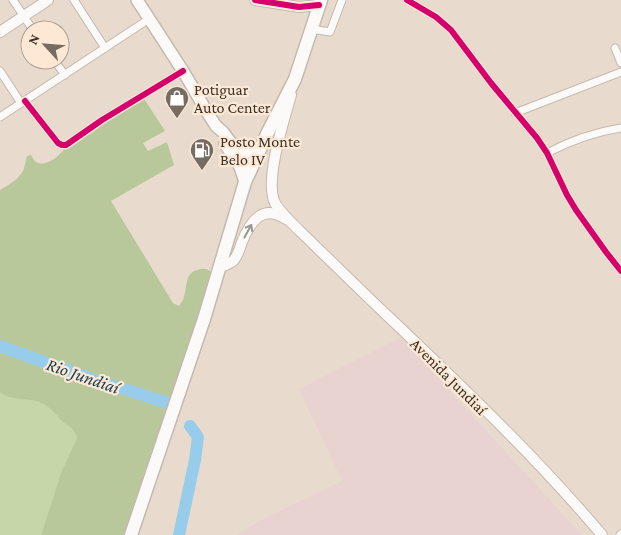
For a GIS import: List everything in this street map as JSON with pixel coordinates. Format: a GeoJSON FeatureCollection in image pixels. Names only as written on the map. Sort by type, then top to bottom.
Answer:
{"type":"FeatureCollection","features":[{"type":"Feature","properties":{"kind":"highway"},"geometry":{"type":"LineString","coordinates":[[131,535],[204,319],[245,182],[295,79],[320,2]]}},
{"type":"Feature","properties":{"kind":"main road"},"geometry":{"type":"LineString","coordinates":[[0,32],[48,0]]}},
{"type":"Feature","properties":{"kind":"main road"},"geometry":{"type":"LineString","coordinates":[[137,0],[216,126],[222,140],[240,167],[245,182]]}},
{"type":"Feature","properties":{"kind":"main road"},"geometry":{"type":"LineString","coordinates":[[255,0],[300,4],[320,2]]}},
{"type":"Feature","properties":{"kind":"main road","name":"Avenida Jundiaí"},"geometry":{"type":"LineString","coordinates":[[295,79],[271,180],[271,190],[275,202],[291,222],[420,346],[531,457],[602,535]]}},
{"type":"Feature","properties":{"kind":"main road"},"geometry":{"type":"LineString","coordinates":[[216,126],[238,151],[250,152],[262,146]]}},
{"type":"Feature","properties":{"kind":"main road","name":"Avenida Jundiaí"},"geometry":{"type":"LineString","coordinates":[[220,267],[228,265],[236,258],[247,231],[259,216],[265,213],[274,213],[291,222]]}},
{"type":"Feature","properties":{"kind":"street"},"geometry":{"type":"LineString","coordinates":[[13,0],[27,20]]}},
{"type":"Feature","properties":{"kind":"street"},"geometry":{"type":"LineString","coordinates":[[74,0],[105,48]]}},
{"type":"Feature","properties":{"kind":"street"},"geometry":{"type":"LineString","coordinates":[[311,30],[330,32],[342,0]]}},
{"type":"Feature","properties":{"kind":"street"},"geometry":{"type":"LineString","coordinates":[[407,0],[443,22],[537,138],[547,153],[576,210],[621,271]]}},
{"type":"Feature","properties":{"kind":"street"},"geometry":{"type":"LineString","coordinates":[[0,117],[149,19]]}},
{"type":"Feature","properties":{"kind":"street"},"geometry":{"type":"LineString","coordinates":[[615,48],[621,63]]}},
{"type":"Feature","properties":{"kind":"street"},"geometry":{"type":"LineString","coordinates":[[61,70],[65,75]]}},
{"type":"Feature","properties":{"kind":"street"},"geometry":{"type":"LineString","coordinates":[[0,71],[23,102],[58,143],[66,145],[102,120],[183,71]]}},
{"type":"Feature","properties":{"kind":"street"},"geometry":{"type":"LineString","coordinates":[[515,113],[621,72]]}},
{"type":"Feature","properties":{"kind":"street"},"geometry":{"type":"LineString","coordinates":[[547,153],[592,135],[621,128]]}},
{"type":"Feature","properties":{"kind":"shaded area"},"geometry":{"type":"Polygon","coordinates":[[[401,337],[582,535],[236,535],[265,518],[342,481],[299,389],[401,337]]]}},
{"type":"Feature","properties":{"kind":"green space"},"geometry":{"type":"Polygon","coordinates":[[[143,97],[165,131],[143,143],[148,151],[167,142],[174,165],[111,201],[173,303],[179,306],[183,301],[187,280],[196,270],[206,269],[215,277],[134,535],[41,535],[62,470],[77,438],[73,430],[44,404],[9,397],[0,392],[0,190],[13,182],[21,174],[27,156],[31,155],[35,162],[46,163],[51,161],[70,141],[143,97]]]}},
{"type":"Feature","properties":{"kind":"green space"},"geometry":{"type":"Polygon","coordinates":[[[0,392],[10,397],[44,404],[71,428],[77,438],[62,470],[41,535],[0,535],[0,392]]]}},
{"type":"Feature","properties":{"kind":"waterway","name":"Rio Jundiaí"},"geometry":{"type":"LineString","coordinates":[[0,346],[102,383],[167,403]]}},
{"type":"Feature","properties":{"kind":"waterway","name":"Rio Jundiaí"},"geometry":{"type":"LineString","coordinates":[[179,535],[198,437],[190,426]]}},
{"type":"Feature","properties":{"kind":"cycle path"},"geometry":{"type":"LineString","coordinates":[[255,0],[299,7],[319,5]]}},
{"type":"Feature","properties":{"kind":"cycle path"},"geometry":{"type":"LineString","coordinates":[[407,0],[436,17],[451,30],[491,83],[537,138],[547,153],[576,210],[621,271]]}},
{"type":"Feature","properties":{"kind":"cycle path"},"geometry":{"type":"LineString","coordinates":[[25,101],[58,143],[66,145],[102,120],[183,71]]}},
{"type":"Feature","properties":{"kind":"place","name":"Potiguar Auto Center"},"geometry":{"type":"Point","coordinates":[177,119]}},
{"type":"Feature","properties":{"kind":"place","name":"Posto Monte Belo IV"},"geometry":{"type":"Point","coordinates":[202,171]}}]}
